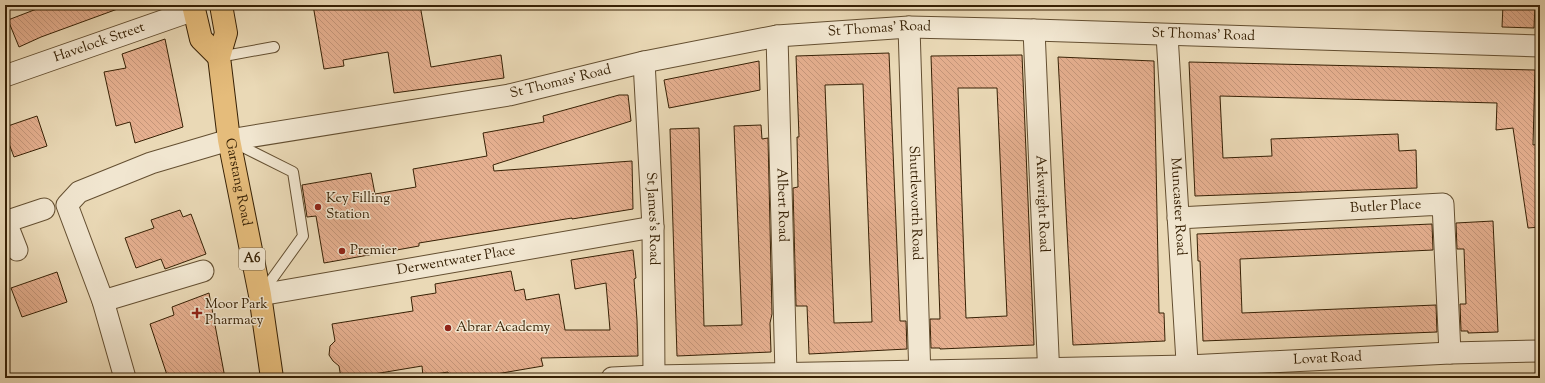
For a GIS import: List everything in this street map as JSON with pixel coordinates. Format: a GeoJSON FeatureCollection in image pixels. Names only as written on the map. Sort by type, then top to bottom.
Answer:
{"type":"FeatureCollection","features":[{"type":"Feature","properties":{"kind":"highway","name":"Garstang Road"},"geometry":{"type":"LineString","coordinates":[[221,5],[226,33],[219,57],[229,140],[260,295],[272,378]]}},
{"type":"Feature","properties":{"kind":"highway"},"geometry":{"type":"LineString","coordinates":[[194,8],[201,39],[219,57]]}},
{"type":"Feature","properties":{"kind":"street","name":"Havelock Street"},"geometry":{"type":"LineString","coordinates":[[5,76],[194,8]]}},
{"type":"Feature","properties":{"kind":"street","name":"St Thomas' Road"},"geometry":{"type":"LineString","coordinates":[[103,301],[67,206],[79,192],[145,165],[229,140],[509,95],[644,62],[777,36],[909,28],[1034,30],[1540,46]]}},
{"type":"Feature","properties":{"kind":"street","name":"Shuttleworth Road"},"geometry":{"type":"LineString","coordinates":[[909,28],[920,374]]}},
{"type":"Feature","properties":{"kind":"street","name":"Arkwright Road"},"geometry":{"type":"LineString","coordinates":[[1034,30],[1048,373]]}},
{"type":"Feature","properties":{"kind":"street","name":"Muncaster Road"},"geometry":{"type":"LineString","coordinates":[[1167,35],[1188,372]]}},
{"type":"Feature","properties":{"kind":"street","name":"Albert Road"},"geometry":{"type":"LineString","coordinates":[[777,36],[786,374]]}},
{"type":"Feature","properties":{"kind":"street","name":"St James's Road"},"geometry":{"type":"LineString","coordinates":[[644,62],[653,227],[654,376]]}},
{"type":"Feature","properties":{"kind":"street","name":"Butler Place"},"geometry":{"type":"LineString","coordinates":[[1178,218],[1443,204],[1450,353]]}},
{"type":"Feature","properties":{"kind":"street"},"geometry":{"type":"LineString","coordinates":[[17,250],[6,222],[44,209]]}},
{"type":"Feature","properties":{"kind":"street","name":"Derwentwater Place"},"geometry":{"type":"LineString","coordinates":[[260,295],[653,227]]}},
{"type":"Feature","properties":{"kind":"street"},"geometry":{"type":"LineString","coordinates":[[125,378],[103,301],[203,271]]}},
{"type":"Feature","properties":{"kind":"street","name":"Lovat Road"},"geometry":{"type":"LineString","coordinates":[[612,378],[786,374],[1188,372],[1450,353],[1540,351]]}},
{"type":"Feature","properties":{"kind":"lane"},"geometry":{"type":"LineString","coordinates":[[219,57],[274,47]]}},
{"type":"Feature","properties":{"kind":"lane"},"geometry":{"type":"LineString","coordinates":[[229,140],[293,172],[303,236],[260,295]]}},
{"type":"Feature","properties":{"kind":"building"},"geometry":{"type":"Polygon","coordinates":[[[47,5],[122,5],[123,7],[41,37],[19,47],[8,20],[47,5]]]}},
{"type":"Feature","properties":{"kind":"building"},"geometry":{"type":"Polygon","coordinates":[[[313,5],[420,5],[431,67],[501,55],[504,78],[394,93],[388,52],[343,60],[344,66],[324,69],[313,5]]]}},
{"type":"Feature","properties":{"kind":"building"},"geometry":{"type":"Polygon","coordinates":[[[1503,5],[1535,5],[1534,28],[1502,27],[1503,5]]]}},
{"type":"Feature","properties":{"kind":"building"},"geometry":{"type":"Polygon","coordinates":[[[165,39],[183,127],[135,143],[130,122],[116,126],[104,72],[126,68],[122,54],[165,39]]]}},
{"type":"Feature","properties":{"kind":"building"},"geometry":{"type":"Polygon","coordinates":[[[889,53],[900,321],[906,321],[907,349],[809,354],[807,306],[796,306],[793,188],[798,187],[797,137],[799,137],[796,56],[889,53]],[[863,84],[825,85],[834,323],[872,322],[863,84]]]}},
{"type":"Feature","properties":{"kind":"building"},"geometry":{"type":"Polygon","coordinates":[[[1022,55],[1034,345],[940,349],[931,348],[930,319],[940,319],[931,56],[1022,55]],[[958,88],[966,318],[1007,316],[997,88],[958,88]]]}},
{"type":"Feature","properties":{"kind":"building"},"geometry":{"type":"Polygon","coordinates":[[[1058,57],[1154,61],[1159,313],[1164,313],[1165,341],[1073,345],[1058,57]]]}},
{"type":"Feature","properties":{"kind":"building"},"geometry":{"type":"Polygon","coordinates":[[[759,61],[760,90],[669,108],[664,80],[759,61]]]}},
{"type":"Feature","properties":{"kind":"building"},"geometry":{"type":"Polygon","coordinates":[[[1189,62],[1535,70],[1533,145],[1540,144],[1540,227],[1528,228],[1513,128],[1496,130],[1497,103],[1220,96],[1223,158],[1272,156],[1271,139],[1398,134],[1399,151],[1416,150],[1417,188],[1195,196],[1189,62]]]}},
{"type":"Feature","properties":{"kind":"building"},"geometry":{"type":"Polygon","coordinates":[[[619,95],[628,95],[631,121],[493,165],[494,171],[632,161],[633,209],[419,243],[419,246],[324,263],[316,216],[307,217],[302,185],[371,173],[375,194],[416,187],[413,169],[487,156],[483,133],[544,122],[543,116],[619,95]]]}},
{"type":"Feature","properties":{"kind":"building"},"geometry":{"type":"Polygon","coordinates":[[[37,116],[47,146],[14,157],[5,133],[5,127],[37,116]]]}},
{"type":"Feature","properties":{"kind":"building"},"geometry":{"type":"Polygon","coordinates":[[[761,125],[762,139],[768,138],[772,314],[770,323],[771,352],[677,356],[670,129],[699,128],[704,326],[742,325],[734,126],[761,125]]]}},
{"type":"Feature","properties":{"kind":"building"},"geometry":{"type":"Polygon","coordinates":[[[180,210],[183,217],[191,214],[206,254],[165,269],[161,259],[136,268],[125,238],[154,228],[151,220],[180,210]]]}},
{"type":"Feature","properties":{"kind":"building"},"geometry":{"type":"Polygon","coordinates":[[[1493,221],[1498,332],[1468,333],[1468,331],[1461,331],[1460,304],[1466,304],[1464,249],[1457,249],[1456,223],[1493,221]]]}},
{"type":"Feature","properties":{"kind":"building"},"geometry":{"type":"Polygon","coordinates":[[[1432,224],[1433,250],[1240,259],[1242,313],[1436,305],[1437,332],[1203,341],[1200,261],[1198,261],[1197,234],[1432,224]]]}},
{"type":"Feature","properties":{"kind":"building","name":"Abrar Academy"},"geometry":{"type":"Polygon","coordinates":[[[633,250],[636,278],[634,279],[638,356],[541,358],[543,366],[473,378],[449,378],[448,372],[423,376],[422,366],[350,378],[341,378],[339,366],[329,355],[330,346],[335,341],[332,324],[413,311],[411,297],[436,293],[435,284],[511,271],[515,291],[524,289],[526,300],[559,294],[565,330],[610,330],[606,283],[575,289],[571,260],[633,250]]]}},
{"type":"Feature","properties":{"kind":"building"},"geometry":{"type":"Polygon","coordinates":[[[57,272],[67,302],[22,317],[11,288],[57,272]]]}},
{"type":"Feature","properties":{"kind":"building"},"geometry":{"type":"Polygon","coordinates":[[[209,293],[225,378],[168,378],[150,324],[174,315],[172,307],[209,293]]]}},
{"type":"Feature","properties":{"kind":"place","name":"Key Filling Station"},"geometry":{"type":"Point","coordinates":[318,207]}},
{"type":"Feature","properties":{"kind":"place","name":"Premier"},"geometry":{"type":"Point","coordinates":[342,251]}},
{"type":"Feature","properties":{"kind":"place","name":"Moor Park Pharmacy"},"geometry":{"type":"Point","coordinates":[197,313]}},
{"type":"Feature","properties":{"kind":"place","name":"Abrar Academy"},"geometry":{"type":"Point","coordinates":[448,328]}}]}
